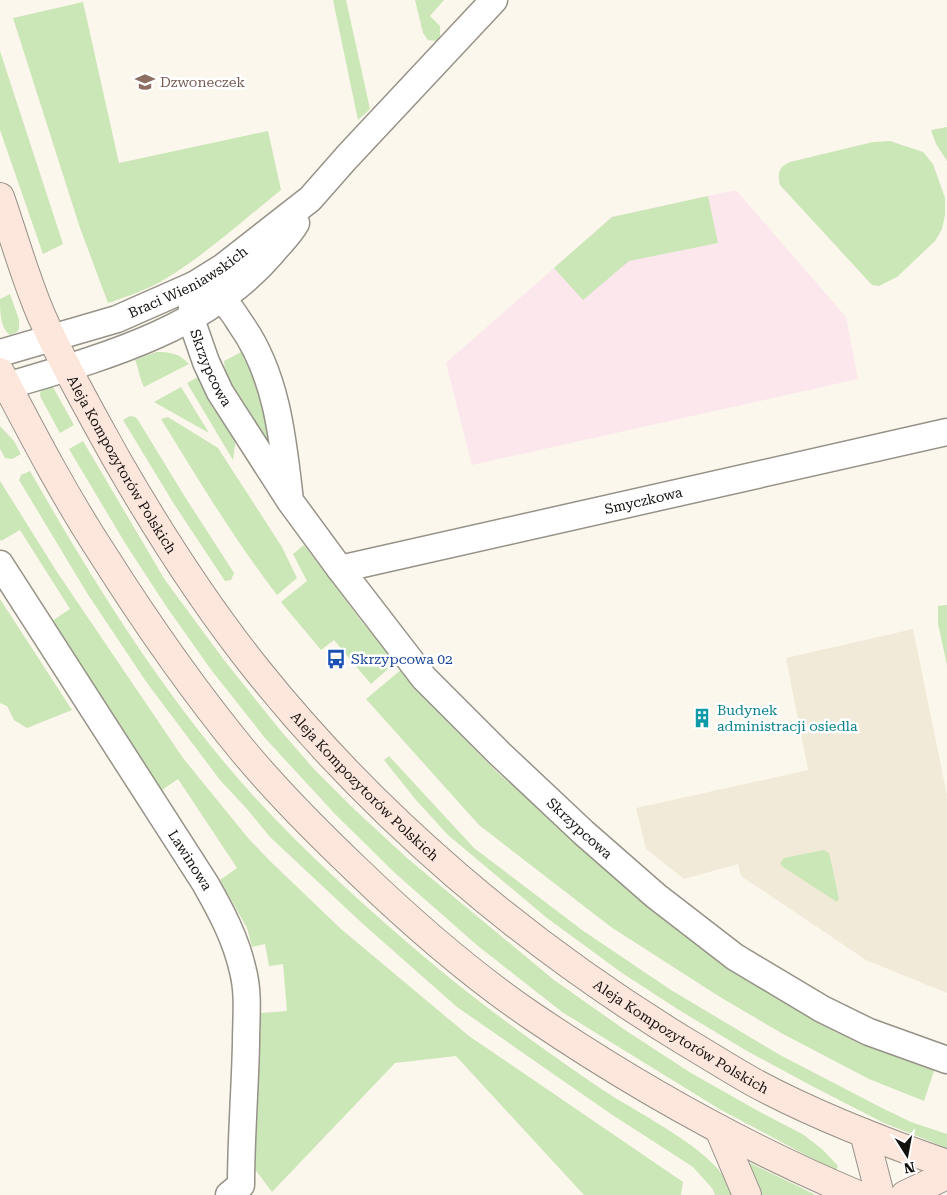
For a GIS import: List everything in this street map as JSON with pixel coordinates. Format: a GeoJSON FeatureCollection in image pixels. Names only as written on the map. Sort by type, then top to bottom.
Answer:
{"type":"FeatureCollection","features":[{"type":"Feature","properties":{"kind":"street","name":"Braci Wieniawskich"},"geometry":{"type":"LineString","coordinates":[[0,353],[117,319],[194,285],[242,253],[310,198],[494,0]]}},
{"type":"Feature","properties":{"kind":"street","name":"Aleja Kompozytorów Polskich"},"geometry":{"type":"LineString","coordinates":[[0,197],[42,315],[96,422],[153,521],[256,669],[296,716],[384,808],[441,862],[507,918],[573,968],[641,1014],[754,1082],[864,1133],[947,1164]]}},
{"type":"Feature","properties":{"kind":"street","name":"Braci Wieniawskich"},"geometry":{"type":"LineString","coordinates":[[2,382],[67,367],[118,351],[191,319],[245,282],[262,265],[293,228],[310,198]]}},
{"type":"Feature","properties":{"kind":"street","name":"Skrzypcowa"},"geometry":{"type":"LineString","coordinates":[[290,500],[283,439],[269,383],[252,339],[221,299],[194,285],[191,319],[206,362],[220,392],[290,500],[340,569],[424,678],[500,754],[584,833],[656,896],[735,957],[822,1009],[869,1032],[947,1060]]}},
{"type":"Feature","properties":{"kind":"street"},"geometry":{"type":"LineString","coordinates":[[2,382],[101,552],[206,703],[245,753],[290,803],[386,898],[484,980],[530,1015],[582,1048],[719,1129],[858,1195]]}},
{"type":"Feature","properties":{"kind":"street","name":"Smyczkowa"},"geometry":{"type":"LineString","coordinates":[[340,569],[947,432]]}},
{"type":"Feature","properties":{"kind":"street","name":"Lawinowa"},"geometry":{"type":"LineString","coordinates":[[0,564],[96,710],[205,883],[218,906],[239,953],[247,997],[239,1192]]}},
{"type":"Feature","properties":{"kind":"street"},"geometry":{"type":"LineString","coordinates":[[719,1129],[747,1195]]}},
{"type":"Feature","properties":{"kind":"street"},"geometry":{"type":"LineString","coordinates":[[864,1133],[880,1195]]}},
{"type":"Feature","properties":{"kind":"street"},"geometry":{"type":"LineString","coordinates":[[905,1195],[947,1175]]}},
{"type":"Feature","properties":{"kind":"shaded area"},"geometry":{"type":"Polygon","coordinates":[[[736,190],[846,317],[858,379],[472,465],[446,363],[612,217],[736,190]]]}},
{"type":"Feature","properties":{"kind":"shaded area"},"geometry":{"type":"Polygon","coordinates":[[[913,629],[947,795],[947,993],[866,960],[741,876],[738,864],[684,879],[646,849],[636,808],[808,770],[786,658],[913,629]]]}},
{"type":"Feature","properties":{"kind":"green space"},"geometry":{"type":"Polygon","coordinates":[[[333,0],[346,0],[370,109],[358,120],[333,0]]]}},
{"type":"Feature","properties":{"kind":"green space"},"geometry":{"type":"Polygon","coordinates":[[[415,0],[444,0],[430,16],[440,26],[440,37],[436,41],[428,40],[423,33],[415,0]]]}},
{"type":"Feature","properties":{"kind":"green space"},"geometry":{"type":"Polygon","coordinates":[[[83,2],[119,163],[268,131],[281,190],[210,248],[165,279],[137,293],[108,303],[80,228],[13,18],[83,2]]]}},
{"type":"Feature","properties":{"kind":"green space"},"geometry":{"type":"Polygon","coordinates":[[[0,51],[63,244],[43,254],[0,130],[0,51]]]}},
{"type":"Feature","properties":{"kind":"green space"},"geometry":{"type":"Polygon","coordinates":[[[947,127],[947,161],[936,144],[931,130],[947,127]]]}},
{"type":"Feature","properties":{"kind":"green space"},"geometry":{"type":"Polygon","coordinates":[[[890,141],[923,152],[933,164],[945,198],[945,215],[942,229],[935,241],[897,277],[879,286],[872,285],[780,185],[779,174],[781,168],[790,162],[873,142],[890,141]]]}},
{"type":"Feature","properties":{"kind":"green space"},"geometry":{"type":"Polygon","coordinates":[[[708,196],[718,243],[629,261],[583,300],[554,268],[612,217],[708,196]]]}},
{"type":"Feature","properties":{"kind":"green space"},"geometry":{"type":"Polygon","coordinates":[[[10,294],[19,320],[19,329],[10,335],[2,324],[0,299],[10,294]]]}},
{"type":"Feature","properties":{"kind":"green space"},"geometry":{"type":"Polygon","coordinates":[[[249,348],[268,413],[270,446],[241,405],[226,372],[224,361],[249,348]]]}},
{"type":"Feature","properties":{"kind":"green space"},"geometry":{"type":"Polygon","coordinates":[[[156,352],[174,354],[182,357],[189,364],[144,387],[135,360],[156,352]]]}},
{"type":"Feature","properties":{"kind":"green space"},"geometry":{"type":"Polygon","coordinates":[[[198,377],[236,439],[233,460],[187,383],[198,377]]]}},
{"type":"Feature","properties":{"kind":"green space"},"geometry":{"type":"Polygon","coordinates":[[[47,385],[53,387],[74,425],[60,433],[40,396],[41,388],[47,385]]]}},
{"type":"Feature","properties":{"kind":"green space"},"geometry":{"type":"Polygon","coordinates":[[[181,387],[209,433],[154,402],[181,387]]]}},
{"type":"Feature","properties":{"kind":"green space"},"geometry":{"type":"Polygon","coordinates":[[[130,416],[138,420],[234,573],[231,580],[225,581],[174,504],[123,420],[130,416]]]}},
{"type":"Feature","properties":{"kind":"green space"},"geometry":{"type":"Polygon","coordinates":[[[168,417],[218,448],[282,547],[297,578],[277,595],[231,531],[161,419],[168,417]]]}},
{"type":"Feature","properties":{"kind":"green space"},"geometry":{"type":"Polygon","coordinates":[[[0,426],[14,441],[21,454],[12,459],[5,458],[0,449],[0,426]]]}},
{"type":"Feature","properties":{"kind":"green space"},"geometry":{"type":"Polygon","coordinates":[[[83,441],[165,580],[224,660],[280,730],[314,769],[354,809],[407,858],[554,980],[691,1073],[804,1135],[823,1150],[838,1166],[837,1169],[834,1170],[721,1110],[562,1012],[478,946],[396,874],[335,814],[265,738],[212,671],[166,606],[125,543],[69,449],[83,441]]]}},
{"type":"Feature","properties":{"kind":"green space"},"geometry":{"type":"Polygon","coordinates":[[[30,471],[97,584],[170,692],[246,788],[294,838],[396,933],[463,989],[569,1067],[674,1134],[705,1157],[718,1169],[734,1195],[715,1195],[712,1188],[693,1167],[611,1114],[457,1007],[363,924],[270,837],[220,780],[147,683],[87,593],[19,480],[21,475],[30,471]]]}},
{"type":"Feature","properties":{"kind":"green space"},"geometry":{"type":"Polygon","coordinates":[[[0,481],[57,572],[183,758],[248,838],[341,929],[469,1036],[683,1182],[681,1195],[584,1195],[456,1056],[395,1063],[272,1192],[251,1164],[261,1013],[287,1011],[283,964],[269,966],[265,944],[252,947],[247,928],[220,880],[237,868],[178,779],[162,790],[52,621],[70,609],[20,530],[1,541],[0,481]]]}},
{"type":"Feature","properties":{"kind":"green space"},"geometry":{"type":"Polygon","coordinates":[[[304,545],[362,622],[396,662],[371,684],[334,640],[321,650],[281,602],[307,581],[293,554],[304,545]]]}},
{"type":"Feature","properties":{"kind":"green space"},"geometry":{"type":"Polygon","coordinates":[[[0,599],[72,710],[27,728],[14,720],[7,706],[0,703],[0,599]]]}},
{"type":"Feature","properties":{"kind":"green space"},"geometry":{"type":"Polygon","coordinates":[[[947,605],[947,665],[938,624],[938,606],[947,605]]]}},
{"type":"Feature","properties":{"kind":"green space"},"geometry":{"type":"Polygon","coordinates":[[[402,669],[453,727],[496,771],[579,845],[935,1068],[924,1101],[869,1079],[783,1034],[720,997],[611,927],[479,825],[366,699],[402,669]]]}},
{"type":"Feature","properties":{"kind":"green space"},"geometry":{"type":"Polygon","coordinates":[[[389,756],[474,848],[582,930],[671,990],[780,1055],[911,1122],[947,1134],[947,1148],[884,1123],[810,1085],[747,1051],[622,973],[547,918],[448,835],[416,800],[384,760],[389,756]]]}},
{"type":"Feature","properties":{"kind":"green space"},"geometry":{"type":"Polygon","coordinates":[[[824,850],[829,853],[839,899],[837,902],[783,867],[780,863],[784,858],[824,850]]]}},
{"type":"Feature","properties":{"kind":"green space"},"geometry":{"type":"Polygon","coordinates":[[[746,1161],[816,1195],[760,1195],[746,1161]]]}},
{"type":"Feature","properties":{"kind":"place","name":"Dzwoneczek"},"geometry":{"type":"Point","coordinates":[145,82]}},
{"type":"Feature","properties":{"kind":"place","name":"Skrzypcowa 02"},"geometry":{"type":"Point","coordinates":[336,659]}},
{"type":"Feature","properties":{"kind":"place","name":"Budynek administracji osiedla"},"geometry":{"type":"Point","coordinates":[702,718]}}]}
